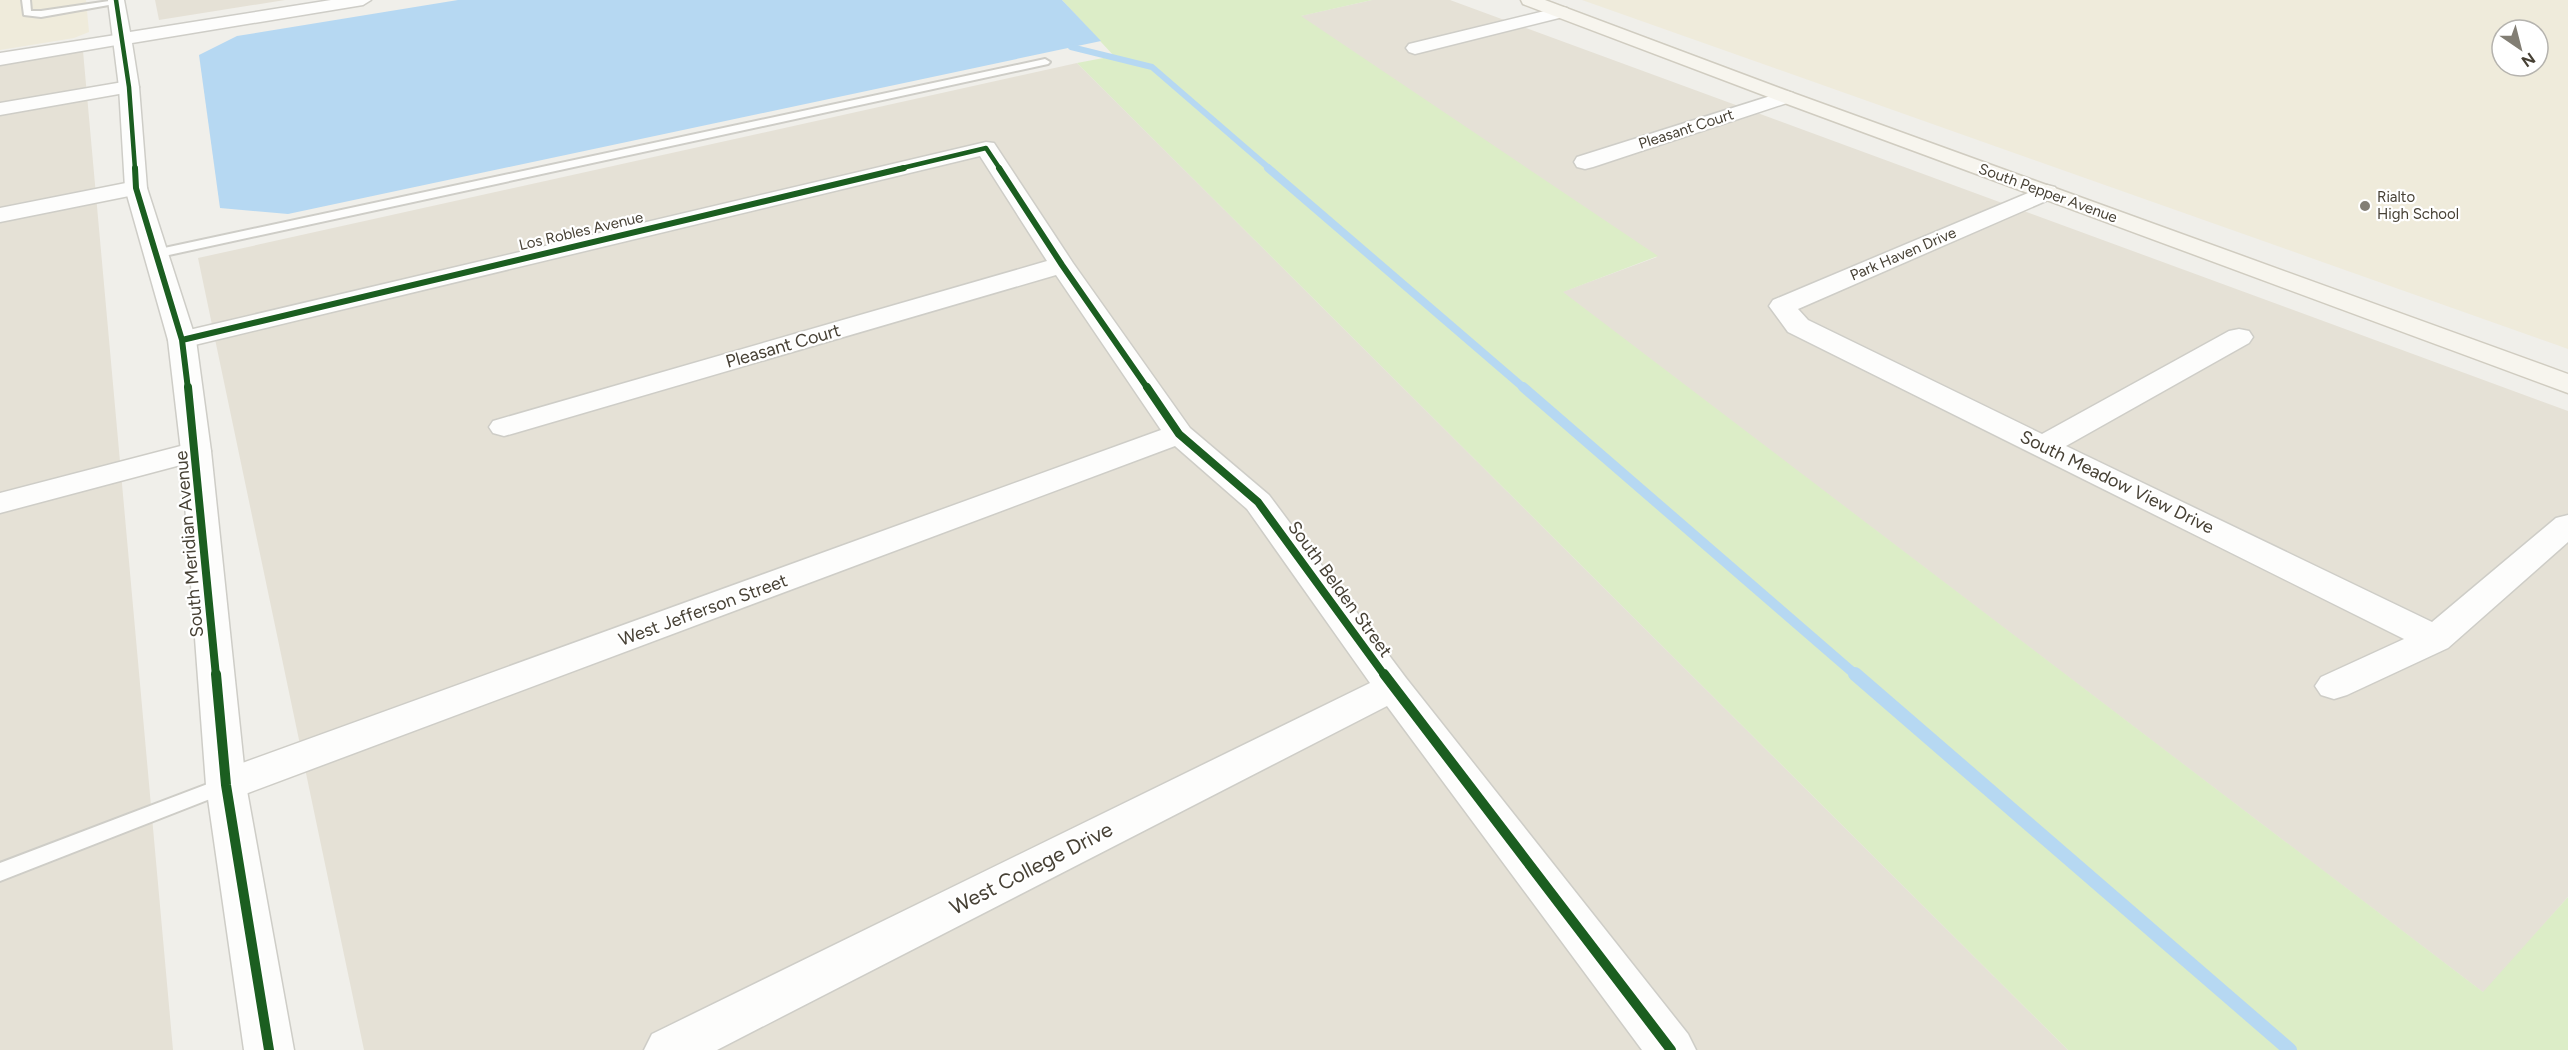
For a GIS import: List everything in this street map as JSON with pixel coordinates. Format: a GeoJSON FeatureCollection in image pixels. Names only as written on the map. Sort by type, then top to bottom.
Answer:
{"type":"FeatureCollection","features":[{"type":"Feature","properties":{"kind":"main road","name":"South Pepper Avenue"},"geometry":{"type":"LineString","coordinates":[[1529,0],[1786,97],[2568,384]]}},
{"type":"Feature","properties":{"kind":"street"},"geometry":{"type":"LineString","coordinates":[[0,59],[363,0]]}},
{"type":"Feature","properties":{"kind":"street","name":"South Meridian Avenue"},"geometry":{"type":"LineString","coordinates":[[116,2],[129,87],[136,188],[182,340],[196,451],[226,785],[269,1050]]}},
{"type":"Feature","properties":{"kind":"street"},"geometry":{"type":"LineString","coordinates":[[1415,48],[1561,12]]}},
{"type":"Feature","properties":{"kind":"street"},"geometry":{"type":"LineString","coordinates":[[0,109],[129,87]]}},
{"type":"Feature","properties":{"kind":"street","name":"Pleasant Court"},"geometry":{"type":"LineString","coordinates":[[1585,162],[1786,97]]}},
{"type":"Feature","properties":{"kind":"street","name":"South Belden Street"},"geometry":{"type":"LineString","coordinates":[[986,148],[1062,265],[1179,434],[1258,502],[1393,687],[1671,1050]]}},
{"type":"Feature","properties":{"kind":"street","name":"Los Robles Avenue"},"geometry":{"type":"LineString","coordinates":[[182,340],[986,148]]}},
{"type":"Feature","properties":{"kind":"street"},"geometry":{"type":"LineString","coordinates":[[0,215],[136,188]]}},
{"type":"Feature","properties":{"kind":"street","name":"Park Haven Drive"},"geometry":{"type":"LineString","coordinates":[[1798,326],[1782,306],[2047,192]]}},
{"type":"Feature","properties":{"kind":"street","name":"Pleasant Court"},"geometry":{"type":"LineString","coordinates":[[504,427],[1062,265]]}},
{"type":"Feature","properties":{"kind":"street","name":"South Meadow View Drive"},"geometry":{"type":"LineString","coordinates":[[1798,326],[2435,639]]}},
{"type":"Feature","properties":{"kind":"street"},"geometry":{"type":"LineString","coordinates":[[2044,445],[2239,338]]}},
{"type":"Feature","properties":{"kind":"street","name":"West Jefferson Street"},"geometry":{"type":"LineString","coordinates":[[226,785],[1179,434]]}},
{"type":"Feature","properties":{"kind":"street"},"geometry":{"type":"LineString","coordinates":[[0,503],[196,451]]}},
{"type":"Feature","properties":{"kind":"street"},"geometry":{"type":"LineString","coordinates":[[2334,686],[2435,639],[2568,525]]}},
{"type":"Feature","properties":{"kind":"street","name":"West College Drive"},"geometry":{"type":"LineString","coordinates":[[669,1050],[1393,687]]}},
{"type":"Feature","properties":{"kind":"lane"},"geometry":{"type":"LineString","coordinates":[[27,0],[27,13],[41,14],[116,2]]}},
{"type":"Feature","properties":{"kind":"lane"},"geometry":{"type":"LineString","coordinates":[[155,254],[1045,62]]}},
{"type":"Feature","properties":{"kind":"lane"},"geometry":{"type":"LineString","coordinates":[[0,872],[226,785]]}},
{"type":"Feature","properties":{"kind":"shaded area"},"geometry":{"type":"Polygon","coordinates":[[[0,0],[86,0],[89,32],[74,38],[0,50],[0,0]]]}},
{"type":"Feature","properties":{"kind":"shaded area"},"geometry":{"type":"Polygon","coordinates":[[[155,0],[285,0],[159,20],[155,0]]]}},
{"type":"Feature","properties":{"kind":"shaded area"},"geometry":{"type":"Polygon","coordinates":[[[1372,0],[1450,0],[2568,411],[2568,897],[2484,993],[1562,292],[1657,257],[1300,16],[1372,0]]]}},
{"type":"Feature","properties":{"kind":"shaded area","name":"Rialto High School"},"geometry":{"type":"Polygon","coordinates":[[[1582,0],[2568,0],[2568,349],[1582,0]]]}},
{"type":"Feature","properties":{"kind":"shaded area"},"geometry":{"type":"Polygon","coordinates":[[[83,51],[173,1050],[0,1050],[0,64],[83,51]]]}},
{"type":"Feature","properties":{"kind":"shaded area"},"geometry":{"type":"Polygon","coordinates":[[[1077,63],[2068,1050],[364,1050],[198,258],[1077,63]]]}},
{"type":"Feature","properties":{"kind":"green space"},"geometry":{"type":"Polygon","coordinates":[[[1062,0],[1372,0],[1301,16],[1658,256],[1563,292],[2483,992],[2568,897],[2568,1050],[2068,1050],[1077,63],[1114,56],[1062,0]]]}},
{"type":"Feature","properties":{"kind":"water"},"geometry":{"type":"Polygon","coordinates":[[[458,0],[1062,0],[1101,41],[288,214],[220,208],[199,55],[237,36],[458,0]]]}},
{"type":"Feature","properties":{"kind":"waterway"},"geometry":{"type":"LineString","coordinates":[[1071,47],[1152,67],[1270,169]]}},
{"type":"Feature","properties":{"kind":"waterway"},"geometry":{"type":"LineString","coordinates":[[1268,168],[1525,389]]}},
{"type":"Feature","properties":{"kind":"waterway"},"geometry":{"type":"LineString","coordinates":[[1523,387],[1857,676]]}},
{"type":"Feature","properties":{"kind":"waterway"},"geometry":{"type":"LineString","coordinates":[[1855,674],[2290,1050]]}},
{"type":"Feature","properties":{"kind":"cycle path"},"geometry":{"type":"LineString","coordinates":[[116,0],[129,87],[136,188],[182,340],[196,451],[226,785],[269,1050]]}},
{"type":"Feature","properties":{"kind":"cycle path"},"geometry":{"type":"LineString","coordinates":[[182,340],[986,148],[1062,265],[1179,434],[1258,502],[1393,687],[1671,1050]]}},
{"type":"Feature","properties":{"kind":"place","name":"Rialto High School"},"geometry":{"type":"Point","coordinates":[2365,206]}}]}
